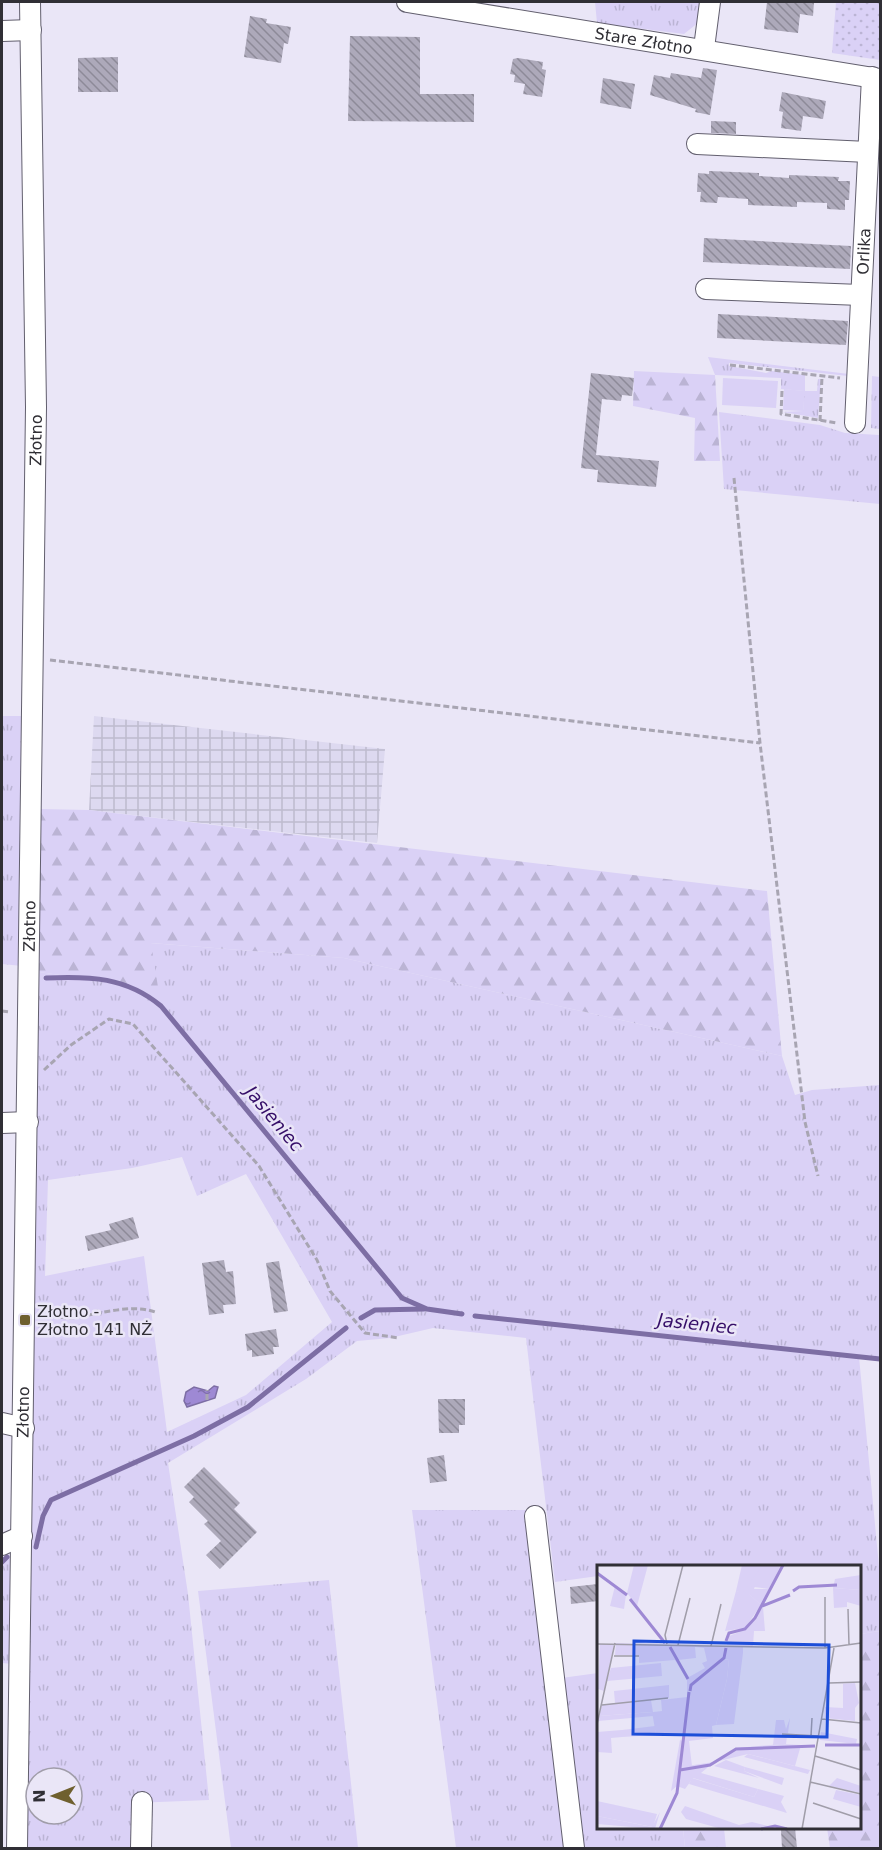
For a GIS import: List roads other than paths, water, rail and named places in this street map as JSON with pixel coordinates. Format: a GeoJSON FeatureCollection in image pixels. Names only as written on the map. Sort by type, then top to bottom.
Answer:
{"type":"FeatureCollection","features":[{"type":"Feature","properties":{"kind":"street","name":"Złotno"},"geometry":{"type":"LineString","coordinates":[[17,1848],[28,1122],[36,340],[30,2]]}},
{"type":"Feature","properties":{"kind":"street","name":"Stare Złotno"},"geometry":{"type":"LineString","coordinates":[[407,2],[704,48],[876,78]]}},
{"type":"Feature","properties":{"kind":"street"},"geometry":{"type":"LineString","coordinates":[[704,48],[710,2]]}},
{"type":"Feature","properties":{"kind":"street"},"geometry":{"type":"LineString","coordinates":[[2,31],[31,30]]}},
{"type":"Feature","properties":{"kind":"street","name":"Orlika"},"geometry":{"type":"LineString","coordinates":[[855,423],[868,152],[876,78]]}},
{"type":"Feature","properties":{"kind":"street"},"geometry":{"type":"LineString","coordinates":[[698,144],[868,152]]}},
{"type":"Feature","properties":{"kind":"street"},"geometry":{"type":"LineString","coordinates":[[706,289],[861,295]]}},
{"type":"Feature","properties":{"kind":"street"},"geometry":{"type":"LineString","coordinates":[[2,1123],[28,1122]]}},
{"type":"Feature","properties":{"kind":"street"},"geometry":{"type":"LineString","coordinates":[[2,1423],[24,1428]]}},
{"type":"Feature","properties":{"kind":"street"},"geometry":{"type":"LineString","coordinates":[[535,1516],[574,1848]]}},
{"type":"Feature","properties":{"kind":"street"},"geometry":{"type":"LineString","coordinates":[[2,1545],[22,1536]]}},
{"type":"Feature","properties":{"kind":"street"},"geometry":{"type":"LineString","coordinates":[[141,1848],[142,1802]]}},
{"type":"Feature","properties":{"kind":"water"},"geometry":{"type":"Polygon","coordinates":[[[214,1386],[218,1387],[215,1398],[187,1407],[184,1401],[186,1392],[194,1387],[208,1391],[214,1386]]]}},
{"type":"Feature","properties":{"kind":"waterway","name":"Jasieniec"},"geometry":{"type":"LineString","coordinates":[[46,978],[78,977],[107,980],[134,989],[161,1006],[402,1298],[427,1309],[462,1314]]}},
{"type":"Feature","properties":{"kind":"waterway"},"geometry":{"type":"LineString","coordinates":[[361,1318],[375,1310],[424,1309]]}},
{"type":"Feature","properties":{"kind":"waterway","name":"Jasieniec"},"geometry":{"type":"LineString","coordinates":[[475,1316],[880,1359]]}},
{"type":"Feature","properties":{"kind":"waterway"},"geometry":{"type":"LineString","coordinates":[[36,1547],[43,1516],[51,1500],[194,1436],[248,1407],[346,1328]]}},
{"type":"Feature","properties":{"kind":"waterway"},"geometry":{"type":"LineString","coordinates":[[2,1562],[7,1557]]}},
{"type":"Feature","properties":{"kind":"place","name":"Złotno - Złotno 141 NŻ"},"geometry":{"type":"Point","coordinates":[25,1320]}}]}
